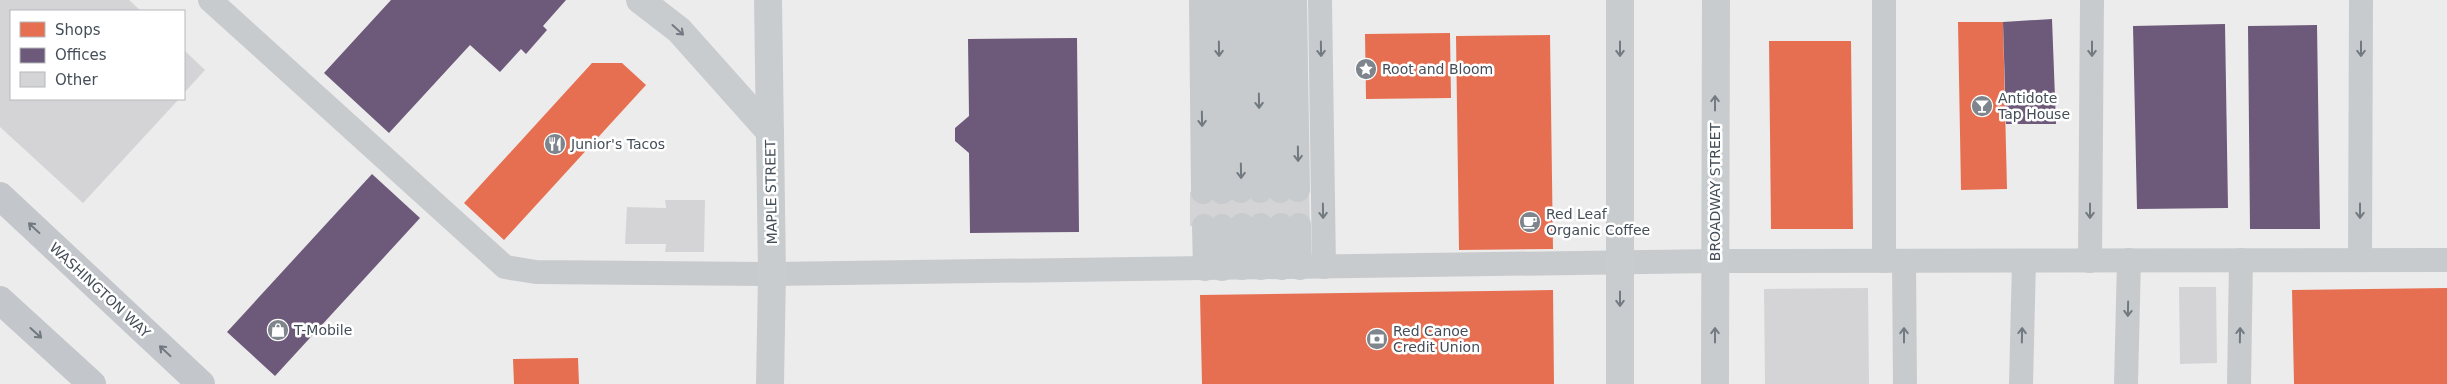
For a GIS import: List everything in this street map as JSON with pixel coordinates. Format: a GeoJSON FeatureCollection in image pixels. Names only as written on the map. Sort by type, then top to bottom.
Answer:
{"type":"FeatureCollection","features":[{"type":"Feature","properties":{"kind":"main road","name":"WASHINGTON WAY"},"geometry":{"type":"LineString","coordinates":[[0,196],[201,384]]}},
{"type":"Feature","properties":{"kind":"main road"},"geometry":{"type":"LineString","coordinates":[[0,300],[92,384]]}},
{"type":"Feature","properties":{"kind":"street"},"geometry":{"type":"LineString","coordinates":[[640,0],[679,30],[770,132]]}},
{"type":"Feature","properties":{"kind":"street","name":"MAPLE STREET"},"geometry":{"type":"LineString","coordinates":[[768,0],[772,274],[770,384]]}},
{"type":"Feature","properties":{"kind":"street"},"geometry":{"type":"LineString","coordinates":[[1620,0],[1620,384]]}},
{"type":"Feature","properties":{"kind":"street","name":"BROADWAY STREET"},"geometry":{"type":"LineString","coordinates":[[1715,384],[1716,0]]}},
{"type":"Feature","properties":{"kind":"lane"},"geometry":{"type":"LineString","coordinates":[[210,0],[505,267],[536,272],[772,274],[1620,264],[1715,261],[2447,260]]}},
{"type":"Feature","properties":{"kind":"lane"},"geometry":{"type":"LineString","coordinates":[[1201,0],[1251,191]]}},
{"type":"Feature","properties":{"kind":"lane"},"geometry":{"type":"LineString","coordinates":[[1218,0],[1251,191]]}},
{"type":"Feature","properties":{"kind":"lane"},"geometry":{"type":"LineString","coordinates":[[1238,0],[1251,191]]}},
{"type":"Feature","properties":{"kind":"lane"},"geometry":{"type":"LineString","coordinates":[[1251,191],[1258,0]]}},
{"type":"Feature","properties":{"kind":"lane"},"geometry":{"type":"LineString","coordinates":[[1251,191],[1277,0]]}},
{"type":"Feature","properties":{"kind":"lane"},"geometry":{"type":"LineString","coordinates":[[1251,191],[1295,0]]}},
{"type":"Feature","properties":{"kind":"lane"},"geometry":{"type":"LineString","coordinates":[[1320,0],[1324,268]]}},
{"type":"Feature","properties":{"kind":"lane"},"geometry":{"type":"LineString","coordinates":[[1884,0],[1894,261],[1905,384]]}},
{"type":"Feature","properties":{"kind":"lane"},"geometry":{"type":"LineString","coordinates":[[2090,260],[2092,0]]}},
{"type":"Feature","properties":{"kind":"lane"},"geometry":{"type":"LineString","coordinates":[[2360,260],[2361,0]]}},
{"type":"Feature","properties":{"kind":"lane"},"geometry":{"type":"LineString","coordinates":[[1251,225],[1252,268]]}},
{"type":"Feature","properties":{"kind":"lane"},"geometry":{"type":"LineString","coordinates":[[1251,225],[1252,268]]}},
{"type":"Feature","properties":{"kind":"lane"},"geometry":{"type":"LineString","coordinates":[[1251,225],[1252,268]]}},
{"type":"Feature","properties":{"kind":"lane"},"geometry":{"type":"LineString","coordinates":[[2126,384],[2129,260]]}},
{"type":"Feature","properties":{"kind":"lane"},"geometry":{"type":"LineString","coordinates":[[2239,384],[2241,260]]}},
{"type":"Feature","properties":{"kind":"lane"},"geometry":{"type":"LineString","coordinates":[[2021,384],[2024,261]]}},
{"type":"Feature","properties":{"kind":"building: Shops","name":"Antidote Tap House"},"geometry":{"type":"Polygon","coordinates":[[[1958,22],[2003,22],[2007,189],[1961,190],[1958,22]]]}},
{"type":"Feature","properties":{"kind":"building: Shops"},"geometry":{"type":"Polygon","coordinates":[[[1450,33],[1451,98],[1366,99],[1365,34],[1450,33]]]}},
{"type":"Feature","properties":{"kind":"building: Shops"},"geometry":{"type":"Polygon","coordinates":[[[1550,35],[1553,249],[1459,250],[1456,36],[1550,35]]]}},
{"type":"Feature","properties":{"kind":"building: Shops"},"geometry":{"type":"Polygon","coordinates":[[[1769,41],[1851,41],[1853,229],[1771,229],[1769,41]]]}},
{"type":"Feature","properties":{"kind":"building: Shops","name":"Junior's Tacos"},"geometry":{"type":"Polygon","coordinates":[[[592,63],[622,63],[646,85],[504,240],[464,203],[592,63]]]}},
{"type":"Feature","properties":{"kind":"building: Shops"},"geometry":{"type":"Polygon","coordinates":[[[2447,288],[2447,384],[2294,384],[2292,290],[2447,288]]]}},
{"type":"Feature","properties":{"kind":"building: Shops","name":"Red Canoe Credit Union"},"geometry":{"type":"Polygon","coordinates":[[[1553,290],[1554,384],[1202,384],[1200,295],[1553,290]]]}},
{"type":"Feature","properties":{"kind":"building: Shops"},"geometry":{"type":"Polygon","coordinates":[[[578,358],[579,384],[514,384],[513,359],[578,358]]]}},
{"type":"Feature","properties":{"kind":"building: Offices"},"geometry":{"type":"Polygon","coordinates":[[[391,0],[566,0],[543,26],[547,30],[526,54],[521,49],[500,72],[470,45],[389,133],[324,73],[391,0]]]}},
{"type":"Feature","properties":{"kind":"building: Offices"},"geometry":{"type":"Polygon","coordinates":[[[2052,19],[2056,124],[2006,124],[2003,22],[2052,19]]]}},
{"type":"Feature","properties":{"kind":"building: Offices"},"geometry":{"type":"Polygon","coordinates":[[[2225,24],[2228,208],[2137,209],[2133,26],[2225,24]]]}},
{"type":"Feature","properties":{"kind":"building: Offices"},"geometry":{"type":"Polygon","coordinates":[[[2317,25],[2320,229],[2250,229],[2248,26],[2317,25]]]}},
{"type":"Feature","properties":{"kind":"building: Offices"},"geometry":{"type":"Polygon","coordinates":[[[1077,38],[1079,232],[970,233],[969,153],[955,141],[955,128],[969,116],[968,39],[1077,38]]]}},
{"type":"Feature","properties":{"kind":"building: Offices"},"geometry":{"type":"Polygon","coordinates":[[[372,174],[420,218],[275,376],[227,332],[372,174]]]}},
{"type":"Feature","properties":{"kind":"building: Other"},"geometry":{"type":"Polygon","coordinates":[[[0,0],[129,0],[140,10],[10,10],[10,100],[178,100],[83,203],[0,127],[0,0]]]}},
{"type":"Feature","properties":{"kind":"building: Other"},"geometry":{"type":"Polygon","coordinates":[[[185,51],[205,70],[185,92],[185,51]]]}},
{"type":"Feature","properties":{"kind":"building: Other"},"geometry":{"type":"Polygon","coordinates":[[[1309,191],[1310,225],[1190,226],[1190,192],[1309,191]]]}},
{"type":"Feature","properties":{"kind":"building: Other"},"geometry":{"type":"Polygon","coordinates":[[[665,200],[705,200],[704,252],[665,252],[666,244],[625,244],[627,207],[666,208],[665,200]]]}},
{"type":"Feature","properties":{"kind":"building: Other"},"geometry":{"type":"Polygon","coordinates":[[[2179,287],[2216,287],[2217,363],[2180,364],[2179,287]]]}},
{"type":"Feature","properties":{"kind":"building: Other"},"geometry":{"type":"Polygon","coordinates":[[[1868,288],[1869,384],[1765,384],[1764,289],[1868,288]]]}},
{"type":"Feature","properties":{"kind":"place","name":"Root and Bloom"},"geometry":{"type":"Point","coordinates":[1366,69]}},
{"type":"Feature","properties":{"kind":"place","name":"Antidote Tap House"},"geometry":{"type":"Point","coordinates":[1982,106]}},
{"type":"Feature","properties":{"kind":"place","name":"Junior's Tacos"},"geometry":{"type":"Point","coordinates":[555,144]}},
{"type":"Feature","properties":{"kind":"place","name":"Red Leaf Organic Coffee"},"geometry":{"type":"Point","coordinates":[1530,222]}},
{"type":"Feature","properties":{"kind":"place","name":"T-Mobile"},"geometry":{"type":"Point","coordinates":[278,330]}},
{"type":"Feature","properties":{"kind":"place","name":"Red Canoe Credit Union"},"geometry":{"type":"Point","coordinates":[1377,339]}}]}
